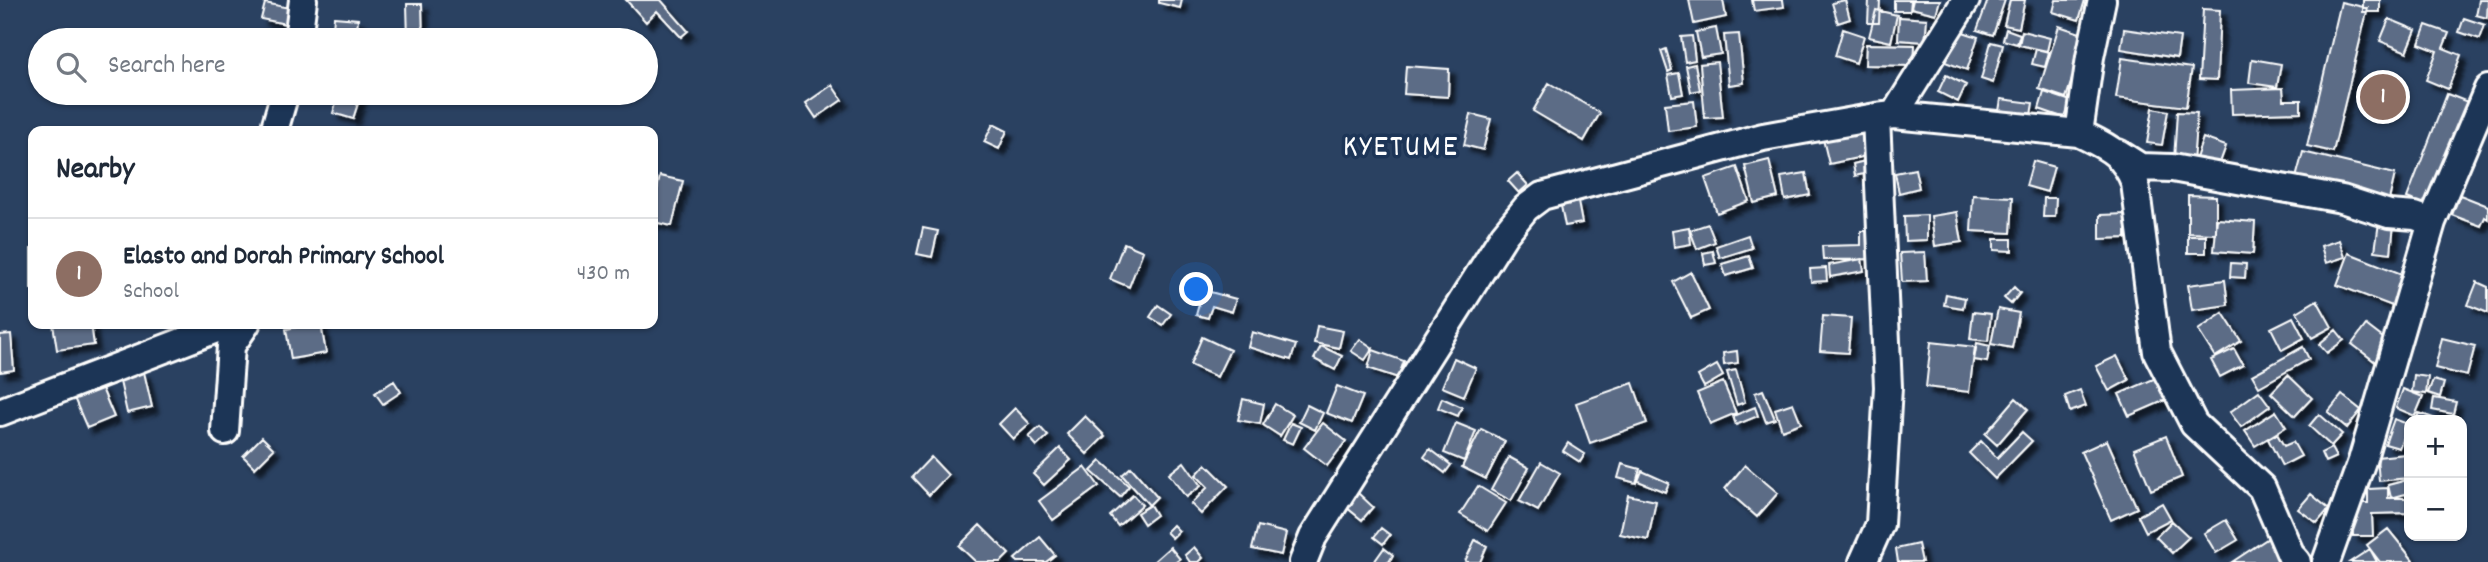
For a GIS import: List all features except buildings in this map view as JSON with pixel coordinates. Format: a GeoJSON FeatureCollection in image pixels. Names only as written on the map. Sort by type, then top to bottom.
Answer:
{"type":"FeatureCollection","features":[{"type":"Feature","properties":{"kind":"street"},"geometry":{"type":"LineString","coordinates":[[300,28],[303,0]]}},
{"type":"Feature","properties":{"kind":"street"},"geometry":{"type":"LineString","coordinates":[[1863,562],[1880,524],[1888,387],[1885,116],[1966,0]]}},
{"type":"Feature","properties":{"kind":"street"},"geometry":{"type":"LineString","coordinates":[[2078,133],[2102,0]]}},
{"type":"Feature","properties":{"kind":"street"},"geometry":{"type":"LineString","coordinates":[[2326,562],[2362,461],[2432,222],[2488,89]]}},
{"type":"Feature","properties":{"kind":"street"},"geometry":{"type":"LineString","coordinates":[[275,126],[282,105]]}},
{"type":"Feature","properties":{"kind":"street"},"geometry":{"type":"LineString","coordinates":[[1303,562],[1320,525],[1504,235],[1526,208],[1542,196],[1750,140],[1885,116],[2078,133],[2140,167],[2172,168],[2342,199],[2389,214],[2415,216],[2432,222]]}},
{"type":"Feature","properties":{"kind":"street"},"geometry":{"type":"LineString","coordinates":[[2113,150],[2128,165],[2135,183],[2157,352],[2194,424],[2262,488],[2291,555],[2297,562]]}},
{"type":"Feature","properties":{"kind":"street"},"geometry":{"type":"LineString","coordinates":[[0,411],[216,329]]}},
{"type":"Feature","properties":{"kind":"street"},"geometry":{"type":"LineString","coordinates":[[225,430],[231,346],[243,329]]}},
{"type":"Feature","properties":{"kind":"place","name":"Elasto and Dorah Primary School"},"geometry":{"type":"Point","coordinates":[2383,97]}},
{"type":"Feature","properties":{"kind":"district","name":"KYETUME"},"geometry":{"type":"Point","coordinates":[1401,149]}}]}
